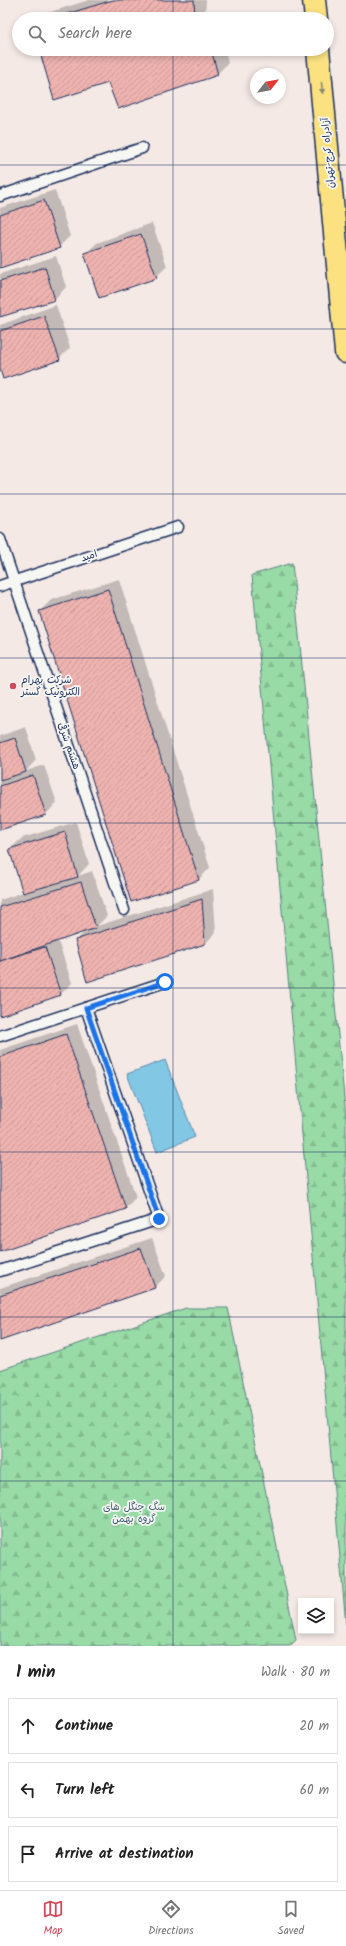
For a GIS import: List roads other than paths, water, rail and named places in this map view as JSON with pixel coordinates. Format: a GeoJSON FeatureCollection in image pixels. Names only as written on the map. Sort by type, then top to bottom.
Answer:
{"type":"FeatureCollection","features":[{"type":"Feature","properties":{"kind":"highway"},"geometry":{"type":"LineString","coordinates":[[314,0],[315,12]]}},
{"type":"Feature","properties":{"kind":"highway","name":"آزادراه کرج-تهران"},"geometry":{"type":"LineString","coordinates":[[319,56],[346,352]]}},
{"type":"Feature","properties":{"kind":"lane"},"geometry":{"type":"LineString","coordinates":[[0,196],[142,148]]}},
{"type":"Feature","properties":{"kind":"lane","name":"امید"},"geometry":{"type":"LineString","coordinates":[[0,586],[178,527]]}},
{"type":"Feature","properties":{"kind":"lane","name":"هشتم شرقی"},"geometry":{"type":"LineString","coordinates":[[0,539],[124,910]]}},
{"type":"Feature","properties":{"kind":"lane"},"geometry":{"type":"LineString","coordinates":[[0,1036],[165,982]]}},
{"type":"Feature","properties":{"kind":"lane"},"geometry":{"type":"LineString","coordinates":[[0,1271],[159,1219],[86,1008]]}},
{"type":"Feature","properties":{"kind":"water"},"geometry":{"type":"Polygon","coordinates":[[[165,1060],[195,1137],[157,1152],[127,1074],[165,1060]]]}},
{"type":"Feature","properties":{"kind":"place","name":"شرکت بهرام الکترونیک گستر"},"geometry":{"type":"Point","coordinates":[13,686]}},
{"type":"Feature","properties":{"kind":"park label","name":"سگ جنگل های گروه بهمن"},"geometry":{"type":"Point","coordinates":[134,1512]}}]}
